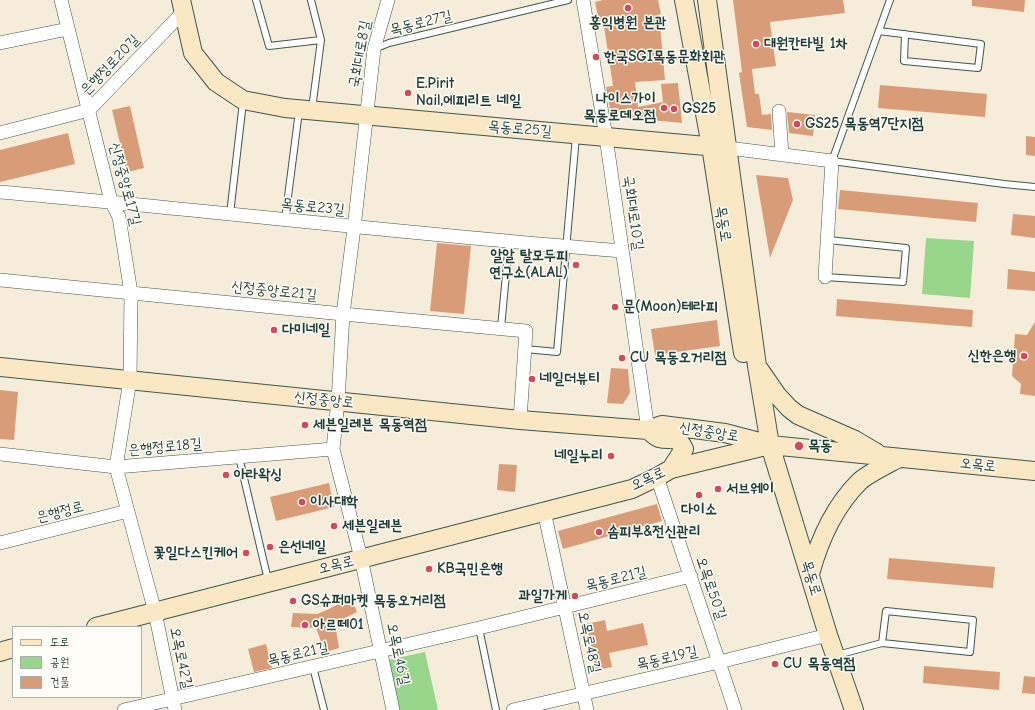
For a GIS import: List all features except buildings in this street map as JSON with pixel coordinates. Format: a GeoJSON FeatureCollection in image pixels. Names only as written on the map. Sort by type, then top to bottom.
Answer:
{"type":"FeatureCollection","features":[{"type":"Feature","properties":{"kind":"main road","name":"목동로"},"geometry":{"type":"LineString","coordinates":[[684,0],[719,147],[770,445],[828,635],[854,710]]}},
{"type":"Feature","properties":{"kind":"main road","name":"목동로"},"geometry":{"type":"LineString","coordinates":[[707,0],[719,147],[751,405],[770,445]]}},
{"type":"Feature","properties":{"kind":"main road","name":"목동로25길"},"geometry":{"type":"LineString","coordinates":[[183,6],[193,54],[216,82],[243,100],[305,110],[719,147]]}},
{"type":"Feature","properties":{"kind":"main road"},"geometry":{"type":"LineString","coordinates":[[757,366],[777,395],[788,408],[798,415],[890,457],[860,481],[834,515],[817,548],[810,574]]}},
{"type":"Feature","properties":{"kind":"main road","name":"신정중앙로"},"geometry":{"type":"LineString","coordinates":[[0,367],[520,420],[648,430],[662,425],[725,433],[770,445]]}},
{"type":"Feature","properties":{"kind":"main road","name":"신정중앙로"},"geometry":{"type":"LineString","coordinates":[[648,430],[658,438],[677,440],[682,443],[684,450],[664,473]]}},
{"type":"Feature","properties":{"kind":"main road","name":"오목로"},"geometry":{"type":"LineString","coordinates":[[100,626],[632,489],[664,473],[770,445],[1035,471]]}},
{"type":"Feature","properties":{"kind":"main road"},"geometry":{"type":"LineString","coordinates":[[0,652],[12,648]]}},
{"type":"Feature","properties":{"kind":"street","name":"신정중앙로17길"},"geometry":{"type":"LineString","coordinates":[[61,0],[112,201],[119,217],[131,293],[130,380],[116,467]]}},
{"type":"Feature","properties":{"kind":"street","name":"국회대로8길"},"geometry":{"type":"LineString","coordinates":[[333,449],[338,401],[342,314],[354,228],[374,49],[388,0]]}},
{"type":"Feature","properties":{"kind":"street","name":"국회대로10길"},"geometry":{"type":"LineString","coordinates":[[583,0],[606,137],[648,430]]}},
{"type":"Feature","properties":{"kind":"street","name":"은행정로20길"},"geometry":{"type":"LineString","coordinates":[[0,133],[89,110],[183,6]]}},
{"type":"Feature","properties":{"kind":"street"},"geometry":{"type":"LineString","coordinates":[[0,43],[68,29]]}},
{"type":"Feature","properties":{"kind":"street"},"geometry":{"type":"LineString","coordinates":[[779,111],[782,155]]}},
{"type":"Feature","properties":{"kind":"street"},"geometry":{"type":"LineString","coordinates":[[719,147],[832,161],[826,278]]}},
{"type":"Feature","properties":{"kind":"street","name":"목동로23길"},"geometry":{"type":"LineString","coordinates":[[0,192],[112,201],[354,228],[622,251]]}},
{"type":"Feature","properties":{"kind":"street","name":"신정중앙로21길"},"geometry":{"type":"LineString","coordinates":[[0,280],[342,314],[526,330],[520,420]]}},
{"type":"Feature","properties":{"kind":"street","name":"은행정로18길"},"geometry":{"type":"LineString","coordinates":[[0,454],[116,467],[333,449]]}},
{"type":"Feature","properties":{"kind":"street","name":"오목로46길"},"geometry":{"type":"LineString","coordinates":[[333,449],[361,558],[393,710]]}},
{"type":"Feature","properties":{"kind":"street","name":"오목로42길"},"geometry":{"type":"LineString","coordinates":[[116,467],[155,612],[174,704]]}},
{"type":"Feature","properties":{"kind":"street","name":"오목로50길"},"geometry":{"type":"LineString","coordinates":[[664,473],[691,576],[735,710]]}},
{"type":"Feature","properties":{"kind":"street","name":"은행정로"},"geometry":{"type":"LineString","coordinates":[[0,544],[128,511]]}},
{"type":"Feature","properties":{"kind":"street","name":"오목로48길"},"geometry":{"type":"LineString","coordinates":[[544,511],[587,710]]}},
{"type":"Feature","properties":{"kind":"street","name":"목동로21길"},"geometry":{"type":"LineString","coordinates":[[124,710],[174,704],[313,667],[565,608],[691,576]]}},
{"type":"Feature","properties":{"kind":"street","name":"목동로19길"},"geometry":{"type":"LineString","coordinates":[[513,710],[720,662],[828,635]]}},
{"type":"Feature","properties":{"kind":"lane"},"geometry":{"type":"LineString","coordinates":[[256,0],[269,46],[321,40]]}},
{"type":"Feature","properties":{"kind":"lane"},"geometry":{"type":"LineString","coordinates":[[285,220],[305,110],[321,40],[311,0]]}},
{"type":"Feature","properties":{"kind":"lane","name":"목동로27길"},"geometry":{"type":"LineString","coordinates":[[374,49],[568,0]]}},
{"type":"Feature","properties":{"kind":"lane"},"geometry":{"type":"LineString","coordinates":[[890,0],[832,161],[1035,187]]}},
{"type":"Feature","properties":{"kind":"lane"},"geometry":{"type":"LineString","coordinates":[[879,31],[905,34],[981,44],[978,68],[904,61],[905,34]]}},
{"type":"Feature","properties":{"kind":"lane"},"geometry":{"type":"LineString","coordinates":[[230,214],[243,100]]}},
{"type":"Feature","properties":{"kind":"lane"},"geometry":{"type":"LineString","coordinates":[[525,349],[557,352],[576,134]]}},
{"type":"Feature","properties":{"kind":"lane"},"geometry":{"type":"LineString","coordinates":[[826,278],[903,282],[906,248],[828,240]]}},
{"type":"Feature","properties":{"kind":"lane"},"geometry":{"type":"LineString","coordinates":[[501,328],[509,242]]}},
{"type":"Feature","properties":{"kind":"lane"},"geometry":{"type":"LineString","coordinates":[[239,457],[269,582]]}},
{"type":"Feature","properties":{"kind":"lane"},"geometry":{"type":"LineString","coordinates":[[835,656],[882,643],[970,652],[973,620],[886,611],[882,643]]}},
{"type":"Feature","properties":{"kind":"lane"},"geometry":{"type":"LineString","coordinates":[[479,628],[496,710]]}},
{"type":"Feature","properties":{"kind":"lane"},"geometry":{"type":"LineString","coordinates":[[313,667],[324,710]]}},
{"type":"Feature","properties":{"kind":"green space"},"geometry":{"type":"Polygon","coordinates":[[[926,238],[974,241],[970,298],[922,294],[926,238]]]}},
{"type":"Feature","properties":{"kind":"green space"},"geometry":{"type":"Polygon","coordinates":[[[425,652],[438,710],[399,710],[388,660],[425,652]]]}},
{"type":"Feature","properties":{"kind":"place","name":"홍익병원 본관"},"geometry":{"type":"Point","coordinates":[628,8]}},
{"type":"Feature","properties":{"kind":"place","name":"대원칸타빌 1차"},"geometry":{"type":"Point","coordinates":[756,44]}},
{"type":"Feature","properties":{"kind":"place","name":"한국SGI목동문화회관"},"geometry":{"type":"Point","coordinates":[596,57]}},
{"type":"Feature","properties":{"kind":"place","name":"E.Pirit Nail,에피리트 네일"},"geometry":{"type":"Point","coordinates":[408,93]}},
{"type":"Feature","properties":{"kind":"place","name":"나이스가이 목동로데오점"},"geometry":{"type":"Point","coordinates":[664,108]}},
{"type":"Feature","properties":{"kind":"place","name":"GS25"},"geometry":{"type":"Point","coordinates":[674,109]}},
{"type":"Feature","properties":{"kind":"place","name":"GS25 목동역7단지점"},"geometry":{"type":"Point","coordinates":[797,124]}},
{"type":"Feature","properties":{"kind":"place","name":"알알 탈모두피 연구소(ALAL)"},"geometry":{"type":"Point","coordinates":[576,265]}},
{"type":"Feature","properties":{"kind":"place","name":"문(Moon)테라피"},"geometry":{"type":"Point","coordinates":[615,307]}},
{"type":"Feature","properties":{"kind":"place","name":"다미네일"},"geometry":{"type":"Point","coordinates":[274,330]}},
{"type":"Feature","properties":{"kind":"place","name":"신한은행"},"geometry":{"type":"Point","coordinates":[1024,356]}},
{"type":"Feature","properties":{"kind":"place","name":"CU 목동오거리점"},"geometry":{"type":"Point","coordinates":[622,358]}},
{"type":"Feature","properties":{"kind":"place","name":"네일더뷰티"},"geometry":{"type":"Point","coordinates":[532,379]}},
{"type":"Feature","properties":{"kind":"place","name":"세븐일레븐 목동역점"},"geometry":{"type":"Point","coordinates":[305,425]}},
{"type":"Feature","properties":{"kind":"place","name":"목동"},"geometry":{"type":"Point","coordinates":[799,446]}},
{"type":"Feature","properties":{"kind":"place","name":"네일누리"},"geometry":{"type":"Point","coordinates":[611,456]}},
{"type":"Feature","properties":{"kind":"place","name":"아라왁싱"},"geometry":{"type":"Point","coordinates":[226,475]}},
{"type":"Feature","properties":{"kind":"place","name":"서브웨이"},"geometry":{"type":"Point","coordinates":[718,489]}},
{"type":"Feature","properties":{"kind":"place","name":"다이소"},"geometry":{"type":"Point","coordinates":[699,495]}},
{"type":"Feature","properties":{"kind":"place","name":"이사대학"},"geometry":{"type":"Point","coordinates":[302,502]}},
{"type":"Feature","properties":{"kind":"place","name":"세븐일레븐"},"geometry":{"type":"Point","coordinates":[334,526]}},
{"type":"Feature","properties":{"kind":"place","name":"솜피부&전신관리"},"geometry":{"type":"Point","coordinates":[599,532]}},
{"type":"Feature","properties":{"kind":"place","name":"은선네일"},"geometry":{"type":"Point","coordinates":[270,547]}},
{"type":"Feature","properties":{"kind":"place","name":"꽃일다스킨케어"},"geometry":{"type":"Point","coordinates":[246,553]}},
{"type":"Feature","properties":{"kind":"place","name":"KB국민은행"},"geometry":{"type":"Point","coordinates":[429,569]}},
{"type":"Feature","properties":{"kind":"place","name":"과일가게"},"geometry":{"type":"Point","coordinates":[575,596]}},
{"type":"Feature","properties":{"kind":"place","name":"GS슈퍼마켓 목동오거리점"},"geometry":{"type":"Point","coordinates":[293,601]}},
{"type":"Feature","properties":{"kind":"place","name":"아르떼01"},"geometry":{"type":"Point","coordinates":[305,625]}},
{"type":"Feature","properties":{"kind":"place","name":"CU 목동역점"},"geometry":{"type":"Point","coordinates":[775,664]}}]}
